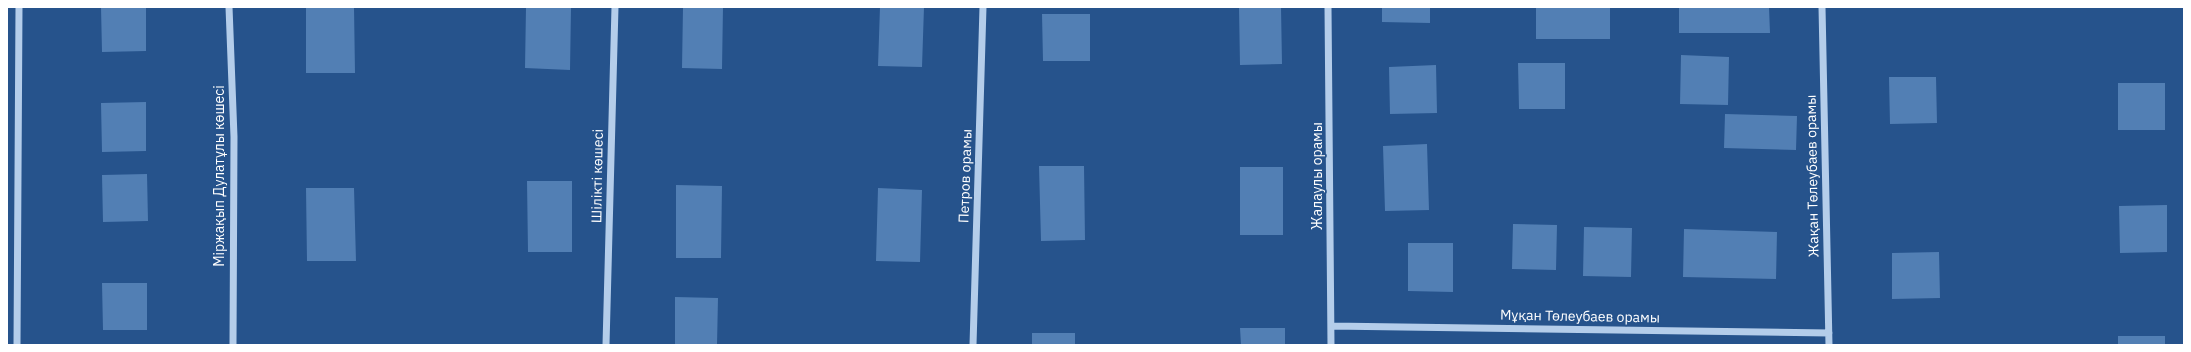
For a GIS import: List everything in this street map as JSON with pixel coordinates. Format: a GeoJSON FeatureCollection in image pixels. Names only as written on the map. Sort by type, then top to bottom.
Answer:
{"type":"FeatureCollection","features":[{"type":"Feature","properties":{"kind":"street"},"geometry":{"type":"LineString","coordinates":[[17,345],[19,7]]}},
{"type":"Feature","properties":{"kind":"street","name":"Міржақып Дулатұлы көшесі"},"geometry":{"type":"LineString","coordinates":[[229,7],[234,136],[233,345]]}},
{"type":"Feature","properties":{"kind":"street","name":"Шілікті көшесі"},"geometry":{"type":"LineString","coordinates":[[606,345],[614,7]]}},
{"type":"Feature","properties":{"kind":"street","name":"Петров орамы"},"geometry":{"type":"LineString","coordinates":[[973,345],[983,7]]}},
{"type":"Feature","properties":{"kind":"street","name":"Жалаулы орамы"},"geometry":{"type":"LineString","coordinates":[[1328,7],[1331,345]]}},
{"type":"Feature","properties":{"kind":"street","name":"Жақан Төлеубаев орамы"},"geometry":{"type":"LineString","coordinates":[[1822,7],[1829,345]]}},
{"type":"Feature","properties":{"kind":"street","name":"Мұқан Төлеубаев орамы"},"geometry":{"type":"LineString","coordinates":[[1331,326],[1829,333]]}},
{"type":"Feature","properties":{"kind":"building"},"geometry":{"type":"Polygon","coordinates":[[[101,7],[146,7],[146,51],[102,52],[101,7]]]}},
{"type":"Feature","properties":{"kind":"building"},"geometry":{"type":"Polygon","coordinates":[[[306,7],[354,7],[355,73],[306,73],[306,7]]]}},
{"type":"Feature","properties":{"kind":"building"},"geometry":{"type":"Polygon","coordinates":[[[526,7],[571,7],[570,70],[525,68],[526,7]]]}},
{"type":"Feature","properties":{"kind":"building"},"geometry":{"type":"Polygon","coordinates":[[[683,7],[723,7],[722,69],[682,68],[683,7]]]}},
{"type":"Feature","properties":{"kind":"building"},"geometry":{"type":"Polygon","coordinates":[[[880,7],[924,7],[922,67],[878,66],[880,7]]]}},
{"type":"Feature","properties":{"kind":"building"},"geometry":{"type":"Polygon","coordinates":[[[1239,7],[1281,7],[1282,64],[1240,65],[1239,7]]]}},
{"type":"Feature","properties":{"kind":"building"},"geometry":{"type":"Polygon","coordinates":[[[1382,7],[1430,7],[1430,23],[1382,22],[1382,7]]]}},
{"type":"Feature","properties":{"kind":"building"},"geometry":{"type":"Polygon","coordinates":[[[1536,7],[1610,7],[1610,39],[1536,39],[1536,7]]]}},
{"type":"Feature","properties":{"kind":"building"},"geometry":{"type":"Polygon","coordinates":[[[1679,7],[1769,7],[1770,33],[1679,33],[1679,7]]]}},
{"type":"Feature","properties":{"kind":"building"},"geometry":{"type":"Polygon","coordinates":[[[1042,14],[1090,14],[1090,61],[1043,61],[1042,14]]]}},
{"type":"Feature","properties":{"kind":"building"},"geometry":{"type":"Polygon","coordinates":[[[1681,55],[1729,57],[1728,105],[1680,104],[1681,55]]]}},
{"type":"Feature","properties":{"kind":"building"},"geometry":{"type":"Polygon","coordinates":[[[1518,63],[1565,63],[1565,109],[1519,109],[1518,63]]]}},
{"type":"Feature","properties":{"kind":"building"},"geometry":{"type":"Polygon","coordinates":[[[1436,65],[1437,113],[1390,114],[1389,67],[1436,65]]]}},
{"type":"Feature","properties":{"kind":"building"},"geometry":{"type":"Polygon","coordinates":[[[1889,77],[1936,77],[1937,123],[1890,124],[1889,77]]]}},
{"type":"Feature","properties":{"kind":"building"},"geometry":{"type":"Polygon","coordinates":[[[2118,83],[2165,83],[2165,130],[2118,130],[2118,83]]]}},
{"type":"Feature","properties":{"kind":"building"},"geometry":{"type":"Polygon","coordinates":[[[146,102],[146,151],[102,152],[101,103],[146,102]]]}},
{"type":"Feature","properties":{"kind":"building"},"geometry":{"type":"Polygon","coordinates":[[[1725,114],[1797,116],[1796,150],[1724,148],[1725,114]]]}},
{"type":"Feature","properties":{"kind":"building"},"geometry":{"type":"Polygon","coordinates":[[[1427,144],[1429,210],[1385,211],[1383,146],[1427,144]]]}},
{"type":"Feature","properties":{"kind":"building"},"geometry":{"type":"Polygon","coordinates":[[[1039,166],[1084,166],[1085,240],[1041,241],[1039,166]]]}},
{"type":"Feature","properties":{"kind":"building"},"geometry":{"type":"Polygon","coordinates":[[[1240,167],[1283,167],[1283,235],[1240,235],[1240,167]]]}},
{"type":"Feature","properties":{"kind":"building"},"geometry":{"type":"Polygon","coordinates":[[[147,174],[148,221],[103,222],[102,175],[147,174]]]}},
{"type":"Feature","properties":{"kind":"building"},"geometry":{"type":"Polygon","coordinates":[[[527,181],[572,181],[572,252],[528,252],[527,181]]]}},
{"type":"Feature","properties":{"kind":"building"},"geometry":{"type":"Polygon","coordinates":[[[676,185],[722,186],[721,258],[676,258],[676,185]]]}},
{"type":"Feature","properties":{"kind":"building"},"geometry":{"type":"Polygon","coordinates":[[[306,188],[354,188],[356,261],[307,261],[306,188]]]}},
{"type":"Feature","properties":{"kind":"building"},"geometry":{"type":"Polygon","coordinates":[[[878,188],[922,190],[920,262],[876,261],[878,188]]]}},
{"type":"Feature","properties":{"kind":"building"},"geometry":{"type":"Polygon","coordinates":[[[2167,205],[2167,252],[2120,253],[2119,206],[2167,205]]]}},
{"type":"Feature","properties":{"kind":"building"},"geometry":{"type":"Polygon","coordinates":[[[1513,224],[1557,225],[1556,270],[1512,269],[1513,224]]]}},
{"type":"Feature","properties":{"kind":"building"},"geometry":{"type":"Polygon","coordinates":[[[1584,227],[1632,228],[1631,277],[1583,276],[1584,227]]]}},
{"type":"Feature","properties":{"kind":"building"},"geometry":{"type":"Polygon","coordinates":[[[1684,229],[1777,232],[1776,279],[1683,277],[1684,229]]]}},
{"type":"Feature","properties":{"kind":"building"},"geometry":{"type":"Polygon","coordinates":[[[1408,243],[1453,243],[1453,292],[1408,291],[1408,243]]]}},
{"type":"Feature","properties":{"kind":"building"},"geometry":{"type":"Polygon","coordinates":[[[1939,252],[1940,298],[1892,299],[1892,253],[1939,252]]]}},
{"type":"Feature","properties":{"kind":"building"},"geometry":{"type":"Polygon","coordinates":[[[102,283],[147,283],[147,330],[103,330],[102,283]]]}},
{"type":"Feature","properties":{"kind":"building"},"geometry":{"type":"Polygon","coordinates":[[[675,297],[718,298],[717,345],[675,345],[675,297]]]}},
{"type":"Feature","properties":{"kind":"building"},"geometry":{"type":"Polygon","coordinates":[[[1240,328],[1285,328],[1285,345],[1241,345],[1240,328]]]}},
{"type":"Feature","properties":{"kind":"building"},"geometry":{"type":"Polygon","coordinates":[[[1032,333],[1075,333],[1075,345],[1032,345],[1032,333]]]}},
{"type":"Feature","properties":{"kind":"building"},"geometry":{"type":"Polygon","coordinates":[[[2118,336],[2165,336],[2165,345],[2118,345],[2118,336]]]}}]}
